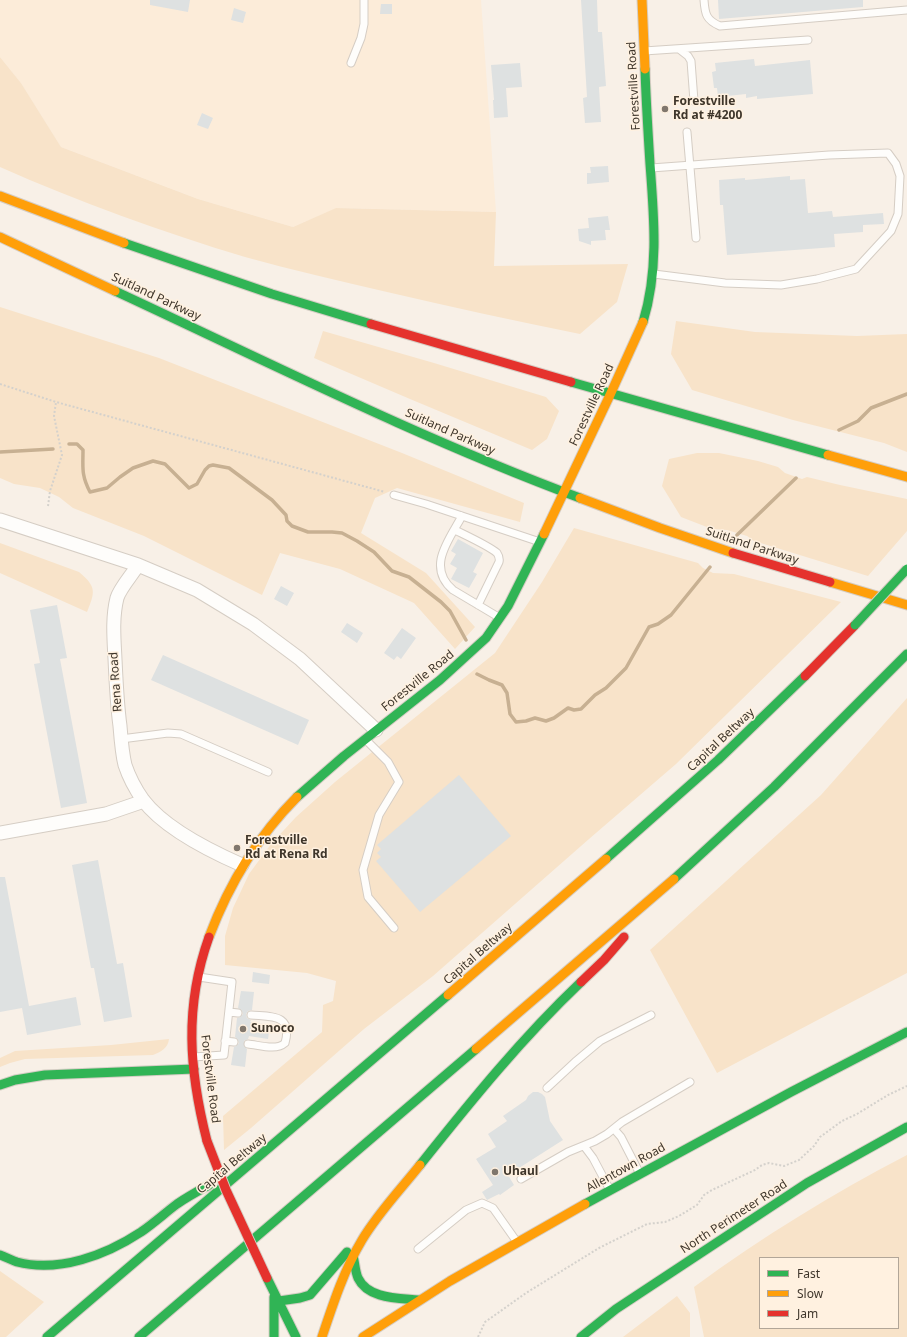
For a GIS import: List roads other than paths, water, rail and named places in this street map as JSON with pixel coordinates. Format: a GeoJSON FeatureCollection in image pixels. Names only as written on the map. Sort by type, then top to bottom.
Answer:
{"type":"FeatureCollection","features":[{"type":"Feature","properties":{"kind":"main road","name":"Forestville Road"},"geometry":{"type":"LineString","coordinates":[[296,1337],[228,1195],[208,1142],[201,1118],[191,1032],[198,977],[211,933],[222,907],[242,865],[261,837],[300,795],[365,739],[454,668],[483,642],[500,618],[526,572],[635,342],[647,313],[654,274],[655,250],[642,0]]}},
{"type":"Feature","properties":{"kind":"main road"},"geometry":{"type":"LineString","coordinates":[[0,196],[138,248],[272,294],[610,394],[798,448],[907,477]]}},
{"type":"Feature","properties":{"kind":"main road","name":"Suitland Parkway"},"geometry":{"type":"LineString","coordinates":[[0,237],[394,421],[490,463],[564,493],[727,551],[907,605]]}},
{"type":"Feature","properties":{"kind":"main road","name":"Capital Beltway"},"geometry":{"type":"LineString","coordinates":[[47,1337],[608,858],[718,760],[788,693],[855,625],[907,569]]}},
{"type":"Feature","properties":{"kind":"main road"},"geometry":{"type":"LineString","coordinates":[[138,1337],[556,981],[685,869],[754,806],[907,654]]}},
{"type":"Feature","properties":{"kind":"main road"},"geometry":{"type":"LineString","coordinates":[[639,920],[685,869]]}},
{"type":"Feature","properties":{"kind":"main road"},"geometry":{"type":"LineString","coordinates":[[322,1337],[344,1275],[362,1240],[434,1148],[519,1045],[558,1004],[604,960],[629,932]]}},
{"type":"Feature","properties":{"kind":"main road","name":"Allentown Road"},"geometry":{"type":"LineString","coordinates":[[363,1337],[418,1300],[464,1272],[770,1103],[844,1063],[907,1032]]}},
{"type":"Feature","properties":{"kind":"main road"},"geometry":{"type":"LineString","coordinates":[[0,1085],[33,1076],[194,1068]]}},
{"type":"Feature","properties":{"kind":"main road","name":"North Perimeter Road"},"geometry":{"type":"LineString","coordinates":[[581,1337],[616,1309],[807,1183],[907,1127]]}},
{"type":"Feature","properties":{"kind":"main road"},"geometry":{"type":"LineString","coordinates":[[0,1255],[22,1264],[51,1266],[100,1253],[136,1236],[178,1204],[264,1151]]}},
{"type":"Feature","properties":{"kind":"main road"},"geometry":{"type":"LineString","coordinates":[[279,1301],[310,1295],[344,1256],[362,1240]]}},
{"type":"Feature","properties":{"kind":"main road"},"geometry":{"type":"LineString","coordinates":[[353,1256],[358,1277],[366,1288],[372,1292],[385,1296],[418,1300]]}},
{"type":"Feature","properties":{"kind":"main road"},"geometry":{"type":"LineString","coordinates":[[274,1292],[274,1337]]}},
{"type":"Feature","properties":{"kind":"street"},"geometry":{"type":"LineString","coordinates":[[0,520],[138,565],[197,590],[253,624],[300,659],[376,730]]}},
{"type":"Feature","properties":{"kind":"street","name":"Rena Road"},"geometry":{"type":"LineString","coordinates":[[138,565],[118,597],[114,616],[117,701],[125,765],[134,786],[144,801],[158,816],[174,828],[222,856],[242,865]]}},
{"type":"Feature","properties":{"kind":"street"},"geometry":{"type":"LineString","coordinates":[[0,833],[106,814],[144,801]]}},
{"type":"Feature","properties":{"kind":"lane"},"geometry":{"type":"LineString","coordinates":[[350,63],[361,38],[364,24],[364,0]]}},
{"type":"Feature","properties":{"kind":"lane"},"geometry":{"type":"LineString","coordinates":[[704,0],[707,17],[712,23],[720,26],[907,10]]}},
{"type":"Feature","properties":{"kind":"lane"},"geometry":{"type":"LineString","coordinates":[[644,51],[808,40]]}},
{"type":"Feature","properties":{"kind":"lane"},"geometry":{"type":"LineString","coordinates":[[679,49],[688,56],[691,61],[694,101]]}},
{"type":"Feature","properties":{"kind":"lane"},"geometry":{"type":"LineString","coordinates":[[687,132],[696,238]]}},
{"type":"Feature","properties":{"kind":"lane"},"geometry":{"type":"LineString","coordinates":[[651,168],[829,155],[888,153],[896,164],[900,176],[898,214],[891,231],[856,269],[817,279],[781,285],[725,283],[654,274]]}},
{"type":"Feature","properties":{"kind":"lane"},"geometry":{"type":"LineString","coordinates":[[394,495],[540,542]]}},
{"type":"Feature","properties":{"kind":"lane"},"geometry":{"type":"LineString","coordinates":[[462,516],[442,553],[440,568],[442,576],[453,590],[500,618]]}},
{"type":"Feature","properties":{"kind":"lane"},"geometry":{"type":"LineString","coordinates":[[455,530],[492,549],[500,558],[478,605]]}},
{"type":"Feature","properties":{"kind":"lane"},"geometry":{"type":"LineString","coordinates":[[121,739],[168,733],[181,734],[268,772]]}},
{"type":"Feature","properties":{"kind":"lane"},"geometry":{"type":"LineString","coordinates":[[365,739],[388,762],[399,782],[379,815],[363,870],[368,897],[394,928]]}},
{"type":"Feature","properties":{"kind":"lane"},"geometry":{"type":"LineString","coordinates":[[193,1057],[224,1055],[232,982],[198,977]]}},
{"type":"Feature","properties":{"kind":"lane"},"geometry":{"type":"LineString","coordinates":[[229,1012],[238,1013]]}},
{"type":"Feature","properties":{"kind":"lane"},"geometry":{"type":"LineString","coordinates":[[248,1044],[274,1047],[280,1046],[285,1043],[287,1033],[286,1024],[281,1019],[251,1015]]}},
{"type":"Feature","properties":{"kind":"lane"},"geometry":{"type":"LineString","coordinates":[[548,1088],[600,1041],[651,1015]]}},
{"type":"Feature","properties":{"kind":"lane"},"geometry":{"type":"LineString","coordinates":[[225,1041],[234,1042]]}},
{"type":"Feature","properties":{"kind":"lane"},"geometry":{"type":"LineString","coordinates":[[521,1179],[568,1152],[595,1142],[640,1111],[690,1082]]}},
{"type":"Feature","properties":{"kind":"lane"},"geometry":{"type":"LineString","coordinates":[[614,1129],[640,1174]]}},
{"type":"Feature","properties":{"kind":"lane"},"geometry":{"type":"LineString","coordinates":[[584,1146],[593,1158],[611,1190]]}},
{"type":"Feature","properties":{"kind":"lane"},"geometry":{"type":"LineString","coordinates":[[418,1249],[466,1210],[482,1203],[493,1208],[518,1242]]}},
{"type":"Feature","properties":{"kind":"waterway"},"geometry":{"type":"LineString","coordinates":[[839,430],[858,421],[871,408],[907,394]]}},
{"type":"Feature","properties":{"kind":"waterway"},"geometry":{"type":"LineString","coordinates":[[69,444],[77,444],[83,450],[84,476],[90,492],[107,488],[133,468],[153,461],[165,464],[189,488],[197,484],[209,466],[213,465],[229,468],[272,500],[286,515],[287,521],[292,526],[308,532],[342,533],[374,552],[392,571],[409,577],[450,611],[466,640]]}},
{"type":"Feature","properties":{"kind":"waterway"},"geometry":{"type":"LineString","coordinates":[[0,452],[53,449]]}},
{"type":"Feature","properties":{"kind":"waterway"},"geometry":{"type":"LineString","coordinates":[[737,535],[796,478]]}},
{"type":"Feature","properties":{"kind":"waterway"},"geometry":{"type":"LineString","coordinates":[[477,674],[502,685],[507,693],[510,714],[516,722],[535,718],[546,721],[554,718],[568,708],[574,710],[581,709],[595,695],[606,688],[626,668],[649,627],[658,624],[671,615],[710,567]]}},
{"type":"Feature","properties":{"kind":"place","name":"Forestville Rd at #4200"},"geometry":{"type":"Point","coordinates":[665,109]}},
{"type":"Feature","properties":{"kind":"place","name":"Forestville Rd at Rena Rd"},"geometry":{"type":"Point","coordinates":[237,848]}},
{"type":"Feature","properties":{"kind":"place","name":"Sunoco"},"geometry":{"type":"Point","coordinates":[243,1029]}},
{"type":"Feature","properties":{"kind":"place","name":"Uhaul"},"geometry":{"type":"Point","coordinates":[495,1172]}}]}
